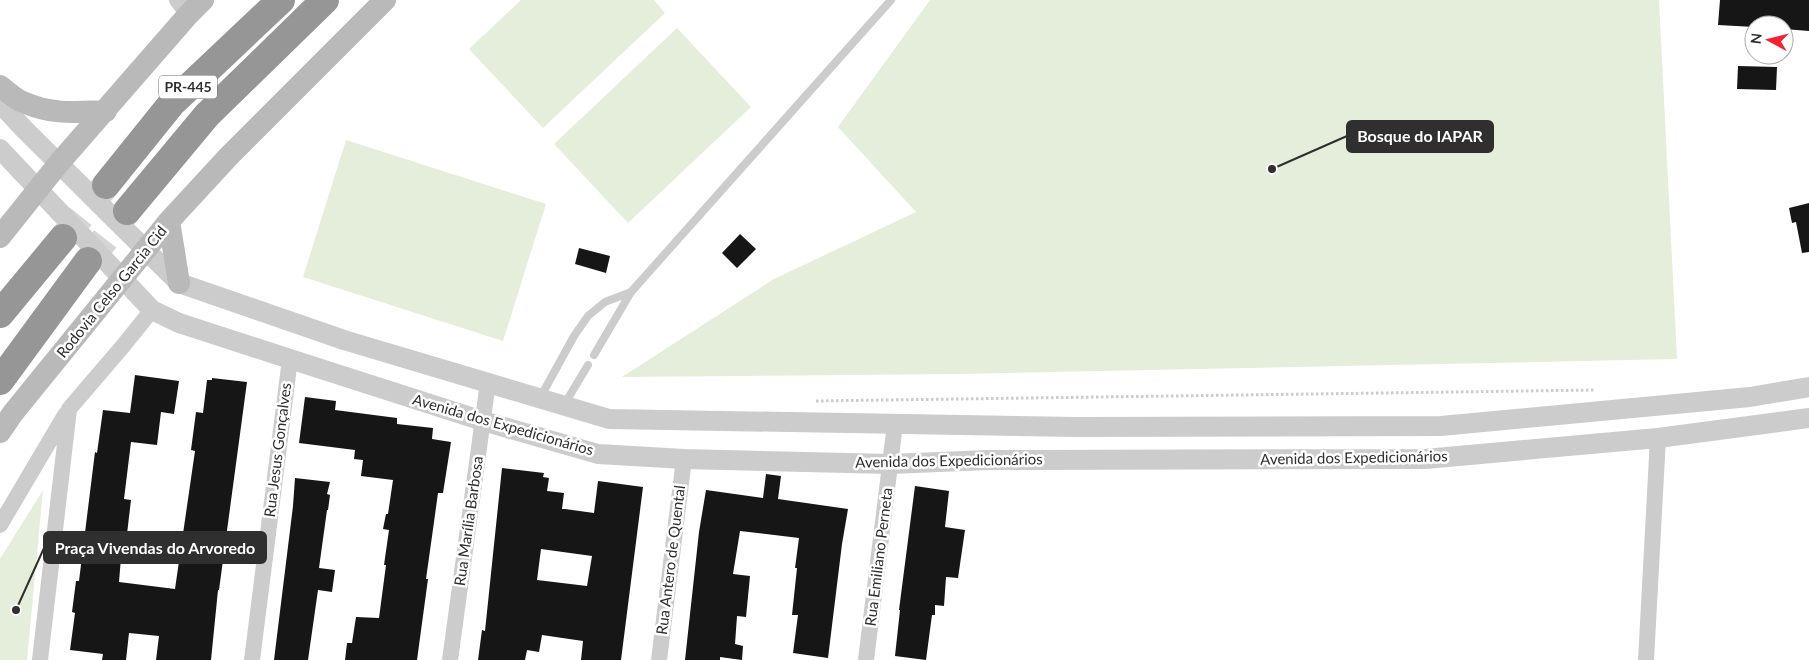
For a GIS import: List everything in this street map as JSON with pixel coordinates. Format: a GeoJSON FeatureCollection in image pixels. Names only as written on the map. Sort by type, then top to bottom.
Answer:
{"type":"FeatureCollection","features":[{"type":"Feature","properties":{"kind":"highway","name":"PR-445"},"geometry":{"type":"LineString","coordinates":[[106,185],[172,103],[281,0]]}},
{"type":"Feature","properties":{"kind":"highway","name":"PR-445"},"geometry":{"type":"LineString","coordinates":[[128,211],[207,115],[325,0]]}},
{"type":"Feature","properties":{"kind":"highway"},"geometry":{"type":"LineString","coordinates":[[0,314],[63,238]]}},
{"type":"Feature","properties":{"kind":"highway"},"geometry":{"type":"LineString","coordinates":[[0,381],[88,261]]}},
{"type":"Feature","properties":{"kind":"main road","name":"Rodovia Celso Garcia Cid"},"geometry":{"type":"LineString","coordinates":[[0,432],[13,413],[169,220],[229,156],[385,0]]}},
{"type":"Feature","properties":{"kind":"main road","name":"PR-445"},"geometry":{"type":"LineString","coordinates":[[0,238],[59,163],[106,111],[189,5]]}},
{"type":"Feature","properties":{"kind":"main road"},"geometry":{"type":"LineString","coordinates":[[0,86],[21,102],[43,109],[61,113],[106,111]]}},
{"type":"Feature","properties":{"kind":"main road"},"geometry":{"type":"LineString","coordinates":[[169,220],[180,283]]}},
{"type":"Feature","properties":{"kind":"street","name":"Avenida dos Expedicionários"},"geometry":{"type":"LineString","coordinates":[[0,103],[180,283],[344,340],[609,419],[1076,427],[1441,426],[1750,397],[1809,387]]}},
{"type":"Feature","properties":{"kind":"street","name":"Avenida dos Expedicionários"},"geometry":{"type":"LineString","coordinates":[[0,149],[152,310],[179,323],[290,359],[483,421],[598,454],[684,459],[890,464],[988,460],[1425,459],[1658,438],[1809,418]]}},
{"type":"Feature","properties":{"kind":"street"},"geometry":{"type":"LineString","coordinates":[[0,525],[69,409],[152,310]]}},
{"type":"Feature","properties":{"kind":"street","name":"Rua Jesus Gonçalves"},"geometry":{"type":"LineString","coordinates":[[252,660],[290,359]]}},
{"type":"Feature","properties":{"kind":"street","name":"Rua Marília Barbosa"},"geometry":{"type":"LineString","coordinates":[[450,660],[488,382]]}},
{"type":"Feature","properties":{"kind":"street"},"geometry":{"type":"LineString","coordinates":[[1646,660],[1658,438],[1656,405]]}},
{"type":"Feature","properties":{"kind":"street"},"geometry":{"type":"LineString","coordinates":[[40,660],[69,409]]}},
{"type":"Feature","properties":{"kind":"street","name":"Rua Emiliano Perneta"},"geometry":{"type":"LineString","coordinates":[[866,660],[895,424]]}},
{"type":"Feature","properties":{"kind":"street","name":"Rua Antero de Quental"},"geometry":{"type":"LineString","coordinates":[[659,660],[684,459]]}},
{"type":"Feature","properties":{"kind":"lane"},"geometry":{"type":"LineString","coordinates":[[594,355],[631,292],[891,0]]}},
{"type":"Feature","properties":{"kind":"lane"},"geometry":{"type":"LineString","coordinates":[[540,398],[574,336],[588,316],[605,302],[631,292]]}},
{"type":"Feature","properties":{"kind":"lane"},"geometry":{"type":"LineString","coordinates":[[564,405],[588,365]]}},
{"type":"Feature","properties":{"kind":"path"},"geometry":{"type":"LineString","coordinates":[[814,401],[1598,390]]}},
{"type":"Feature","properties":{"kind":"green space"},"geometry":{"type":"Polygon","coordinates":[[[521,0],[654,0],[665,13],[543,128],[469,49],[521,0]]]}},
{"type":"Feature","properties":{"kind":"green space"},"geometry":{"type":"Polygon","coordinates":[[[930,0],[1659,0],[1677,359],[960,374],[622,377],[774,279],[916,212],[838,127],[930,0]]]}},
{"type":"Feature","properties":{"kind":"green space"},"geometry":{"type":"Polygon","coordinates":[[[677,28],[751,107],[628,223],[554,144],[677,28]]]}},
{"type":"Feature","properties":{"kind":"green space"},"geometry":{"type":"Polygon","coordinates":[[[346,140],[546,204],[503,341],[303,277],[346,140]]]}},
{"type":"Feature","properties":{"kind":"green space"},"geometry":{"type":"Polygon","coordinates":[[[43,490],[27,660],[0,660],[0,559],[43,490]]]}},
{"type":"Feature","properties":{"kind":"building"},"geometry":{"type":"Polygon","coordinates":[[[1720,0],[1809,0],[1809,31],[1794,30],[1794,15],[1744,15],[1744,26],[1718,25],[1720,0]]]}},
{"type":"Feature","properties":{"kind":"building"},"geometry":{"type":"Polygon","coordinates":[[[1738,66],[1777,67],[1776,90],[1737,89],[1738,66]]]}},
{"type":"Feature","properties":{"kind":"building"},"geometry":{"type":"Polygon","coordinates":[[[1809,203],[1809,252],[1802,253],[1796,222],[1792,223],[1789,208],[1809,203]]]}},
{"type":"Feature","properties":{"kind":"building"},"geometry":{"type":"Polygon","coordinates":[[[740,234],[756,249],[737,268],[722,253],[740,234]]]}},
{"type":"Feature","properties":{"kind":"building"},"geometry":{"type":"Polygon","coordinates":[[[579,248],[610,256],[606,273],[575,264],[579,248]]]}},
{"type":"Feature","properties":{"kind":"building"},"geometry":{"type":"Polygon","coordinates":[[[135,375],[179,381],[174,414],[161,412],[157,445],[131,442],[124,499],[131,500],[127,534],[123,533],[119,582],[175,589],[195,451],[191,450],[196,412],[203,413],[207,380],[212,380],[212,378],[247,382],[218,590],[211,660],[156,660],[159,636],[129,633],[126,660],[102,660],[103,654],[70,650],[75,613],[72,612],[76,581],[79,581],[95,452],[97,453],[103,410],[130,413],[135,375]]]}},
{"type":"Feature","properties":{"kind":"building"},"geometry":{"type":"Polygon","coordinates":[[[305,397],[336,401],[335,410],[397,418],[397,424],[433,428],[432,439],[451,442],[443,493],[438,493],[417,660],[345,660],[347,643],[352,643],[356,617],[379,618],[389,530],[383,529],[386,514],[388,514],[393,480],[361,476],[363,460],[354,459],[355,450],[299,443],[305,397]]]}},
{"type":"Feature","properties":{"kind":"building"},"geometry":{"type":"Polygon","coordinates":[[[502,468],[544,473],[543,477],[549,478],[547,491],[564,493],[562,509],[594,513],[598,481],[643,487],[621,660],[581,660],[583,641],[542,635],[539,652],[527,650],[525,660],[478,660],[482,630],[485,631],[502,468]],[[541,549],[537,580],[587,586],[592,556],[541,549]]]}},
{"type":"Feature","properties":{"kind":"building"},"geometry":{"type":"Polygon","coordinates":[[[766,474],[781,476],[778,499],[848,509],[828,658],[793,653],[798,615],[792,615],[799,538],[740,531],[733,574],[750,576],[746,617],[737,616],[735,644],[743,646],[742,660],[720,657],[720,660],[685,660],[699,532],[706,490],[763,498],[766,474]]]}},
{"type":"Feature","properties":{"kind":"building"},"geometry":{"type":"Polygon","coordinates":[[[295,478],[330,482],[327,494],[330,495],[319,568],[335,570],[332,592],[318,590],[308,660],[274,660],[293,506],[295,478]]]}},
{"type":"Feature","properties":{"kind":"building"},"geometry":{"type":"Polygon","coordinates":[[[915,486],[949,491],[945,527],[965,530],[958,578],[946,577],[944,606],[935,605],[935,615],[932,615],[926,660],[895,656],[915,486]]]}},
{"type":"Feature","properties":{"kind":"tunnel"},"geometry":{"type":"LineString","coordinates":[[63,238],[106,185]]}},
{"type":"Feature","properties":{"kind":"tunnel"},"geometry":{"type":"LineString","coordinates":[[88,261],[127,211]]}},
{"type":"Feature","properties":{"kind":"place","name":"Bosque do IAPAR"},"geometry":{"type":"Point","coordinates":[1272,169]}},
{"type":"Feature","properties":{"kind":"place","name":"Praça Vivendas do Arvoredo"},"geometry":{"type":"Point","coordinates":[16,610]}}]}
